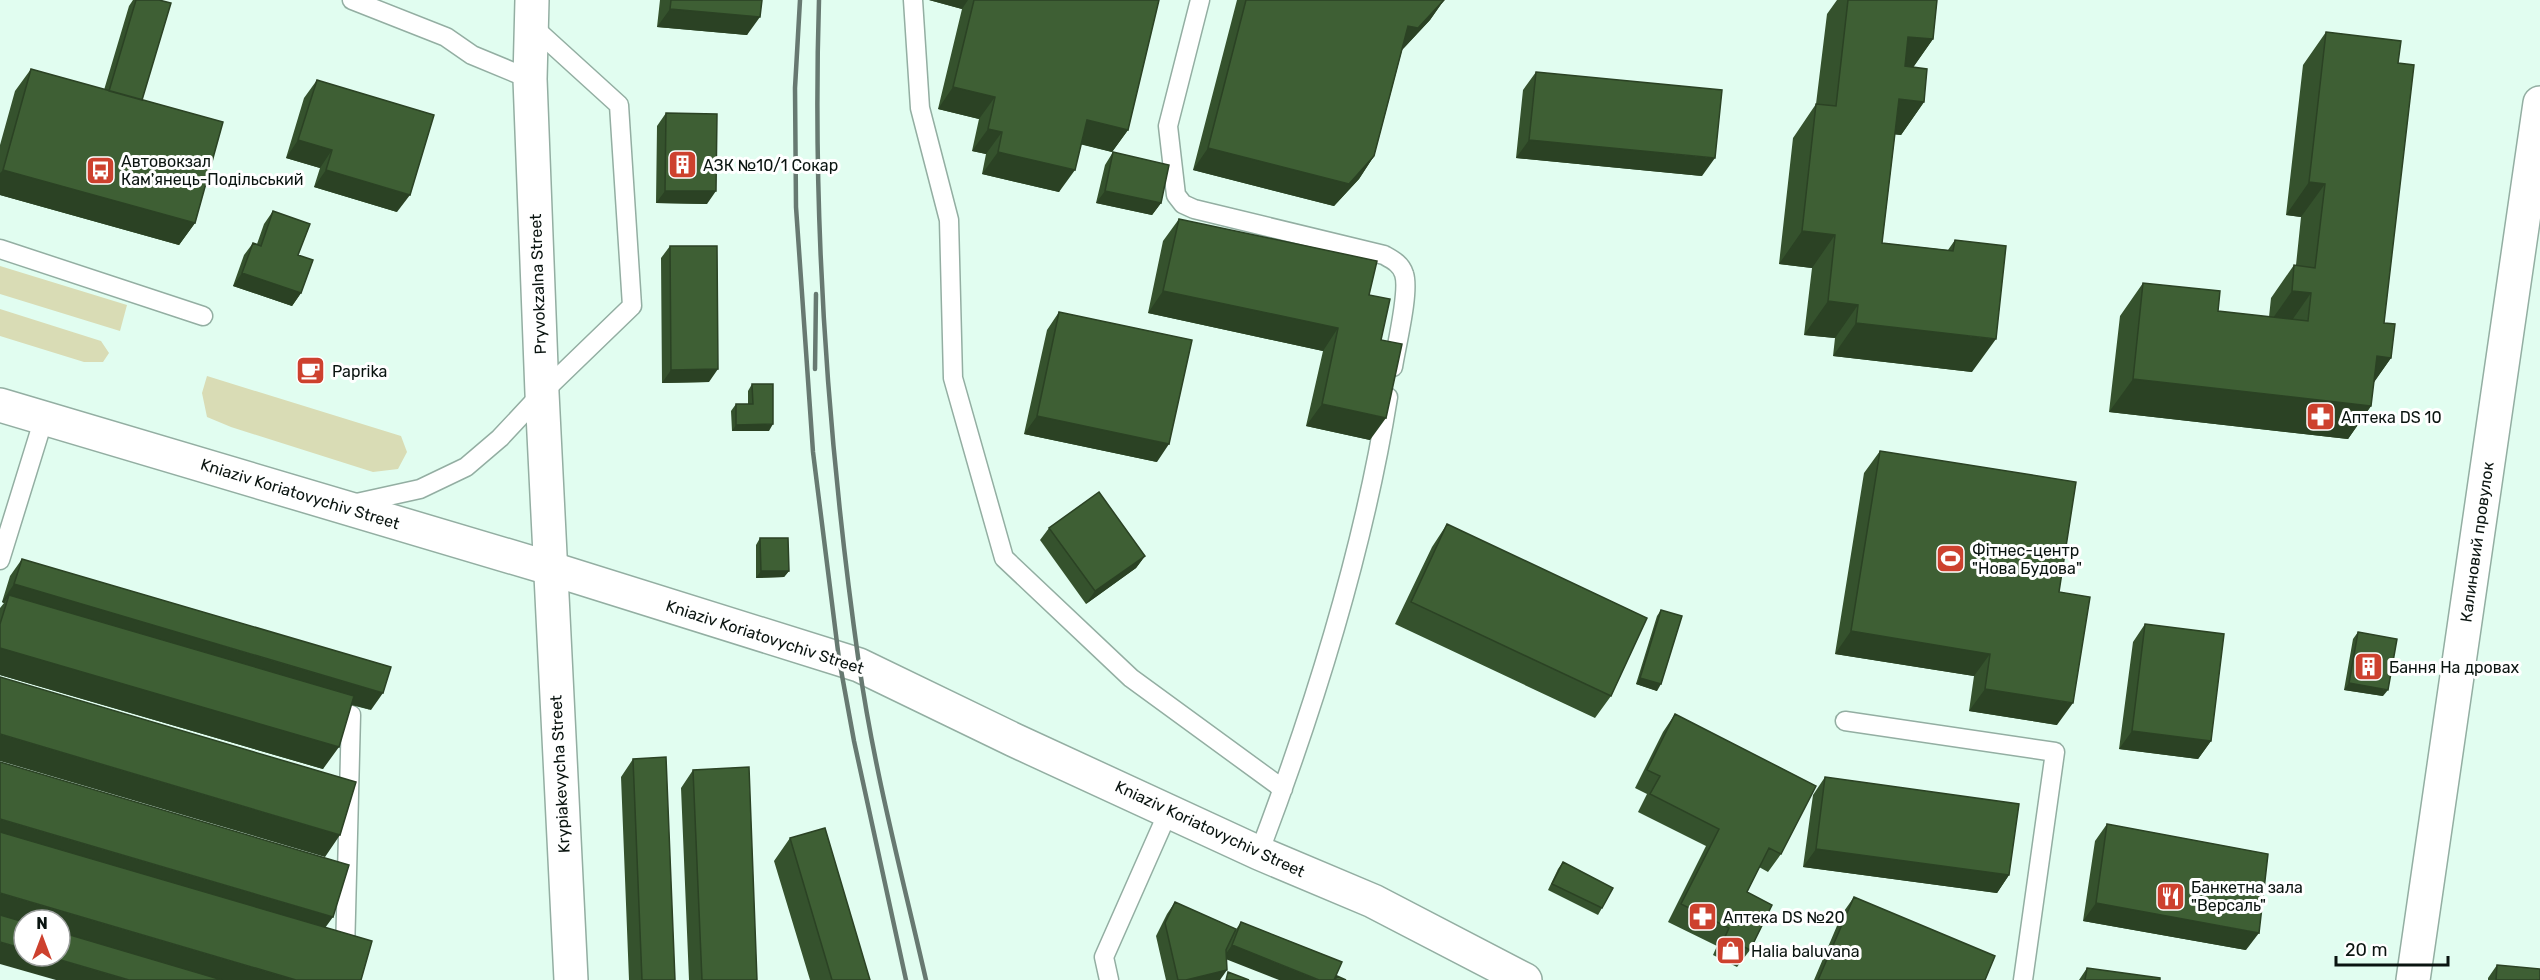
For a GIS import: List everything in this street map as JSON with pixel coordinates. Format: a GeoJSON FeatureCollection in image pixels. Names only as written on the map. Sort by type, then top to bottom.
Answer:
{"type":"FeatureCollection","features":[{"type":"Feature","properties":{"kind":"main road","name":"Pryvokzalna Street"},"geometry":{"type":"LineString","coordinates":[[532,12],[530,79],[549,568]]}},
{"type":"Feature","properties":{"kind":"main road","name":"Калиновий провулок"},"geometry":{"type":"LineString","coordinates":[[2413,980],[2532,223],[2540,103]]}},
{"type":"Feature","properties":{"kind":"main road","name":"Kniaziv Koriatovychiv Street"},"geometry":{"type":"LineString","coordinates":[[0,405],[549,568],[859,665],[1014,740],[1259,853],[1372,901],[1525,980]]}},
{"type":"Feature","properties":{"kind":"main road","name":"Krypiakevycha Street"},"geometry":{"type":"LineString","coordinates":[[549,568],[570,980]]}},
{"type":"Feature","properties":{"kind":"lane"},"geometry":{"type":"LineString","coordinates":[[352,0],[447,37],[472,55],[530,79]]}},
{"type":"Feature","properties":{"kind":"lane"},"geometry":{"type":"LineString","coordinates":[[914,0],[920,108],[949,220],[953,378],[1004,558],[1131,678],[1283,789]]}},
{"type":"Feature","properties":{"kind":"lane"},"geometry":{"type":"LineString","coordinates":[[1200,0],[1168,126],[1172,184],[1176,195],[1183,204],[1194,209],[1384,255],[1397,262],[1404,273],[1406,287],[1375,475],[1318,687],[1259,853]]}},
{"type":"Feature","properties":{"kind":"lane"},"geometry":{"type":"LineString","coordinates":[[341,507],[420,489],[466,467],[500,438],[542,393],[632,306],[620,105],[532,12]]}},
{"type":"Feature","properties":{"kind":"lane"},"geometry":{"type":"LineString","coordinates":[[0,249],[203,316]]}},
{"type":"Feature","properties":{"kind":"lane"},"geometry":{"type":"LineString","coordinates":[[0,561],[44,418]]}},
{"type":"Feature","properties":{"kind":"lane"},"geometry":{"type":"LineString","coordinates":[[306,701],[351,715],[345,953],[322,946]]}},
{"type":"Feature","properties":{"kind":"lane"},"geometry":{"type":"LineString","coordinates":[[1845,721],[2055,752],[2023,980]]}},
{"type":"Feature","properties":{"kind":"lane"},"geometry":{"type":"LineString","coordinates":[[327,785],[349,792]]}},
{"type":"Feature","properties":{"kind":"lane"},"geometry":{"type":"LineString","coordinates":[[1109,980],[1104,957],[1169,810]]}},
{"type":"Feature","properties":{"kind":"lane"},"geometry":{"type":"LineString","coordinates":[[325,870],[347,877]]}},
{"type":"Feature","properties":{"kind":"green space"},"geometry":{"type":"Polygon","coordinates":[[[0,266],[127,305],[120,331],[0,294],[0,266]]]}},
{"type":"Feature","properties":{"kind":"green space"},"geometry":{"type":"Polygon","coordinates":[[[0,309],[101,341],[109,353],[103,362],[84,362],[0,336],[0,309]]]}},
{"type":"Feature","properties":{"kind":"green space"},"geometry":{"type":"Polygon","coordinates":[[[207,376],[401,436],[407,452],[398,469],[373,472],[231,427],[207,417],[202,393],[207,376]]]}},
{"type":"Feature","properties":{"kind":"building"},"geometry":{"type":"Polygon","coordinates":[[[136,0],[159,0],[171,3],[142,100],[109,91],[136,0]]]}},
{"type":"Feature","properties":{"kind":"building"},"geometry":{"type":"Polygon","coordinates":[[[671,0],[762,0],[760,17],[670,9],[671,0]]]}},
{"type":"Feature","properties":{"kind":"building"},"geometry":{"type":"Polygon","coordinates":[[[974,0],[1159,0],[1128,130],[1087,120],[1075,170],[998,152],[1002,132],[988,129],[995,97],[953,87],[974,0]]]}},
{"type":"Feature","properties":{"kind":"building"},"geometry":{"type":"Polygon","coordinates":[[[1246,0],[1444,0],[1418,28],[1408,26],[1374,156],[1349,184],[1208,148],[1246,0]]]}},
{"type":"Feature","properties":{"kind":"building"},"geometry":{"type":"Polygon","coordinates":[[[1848,0],[1937,0],[1933,39],[1908,37],[1905,66],[1927,69],[1924,102],[1899,99],[1882,243],[1953,251],[1955,240],[2006,246],[1996,339],[1856,323],[1858,305],[1828,301],[1835,235],[1802,231],[1816,104],[1836,106],[1848,0]]]}},
{"type":"Feature","properties":{"kind":"building"},"geometry":{"type":"Polygon","coordinates":[[[2326,32],[2401,41],[2398,63],[2414,65],[2384,323],[2395,324],[2391,358],[2377,356],[2371,406],[2133,379],[2143,283],[2220,291],[2218,311],[2308,321],[2311,293],[2292,291],[2294,265],[2315,268],[2325,184],[2309,182],[2326,32]]]}},
{"type":"Feature","properties":{"kind":"building","name":"Автовокзал Кам'янець-Подільський"},"geometry":{"type":"Polygon","coordinates":[[[31,69],[223,122],[195,223],[3,170],[31,69]]]}},
{"type":"Feature","properties":{"kind":"building"},"geometry":{"type":"Polygon","coordinates":[[[1536,72],[1722,90],[1715,158],[1529,140],[1536,72]]]}},
{"type":"Feature","properties":{"kind":"building"},"geometry":{"type":"Polygon","coordinates":[[[317,80],[434,115],[410,195],[326,170],[332,150],[298,140],[317,80]]]}},
{"type":"Feature","properties":{"kind":"building","name":"АЗК №10/1 Сокар"},"geometry":{"type":"Polygon","coordinates":[[[666,113],[717,114],[716,191],[665,191],[666,113]]]}},
{"type":"Feature","properties":{"kind":"building"},"geometry":{"type":"Polygon","coordinates":[[[1113,152],[1169,165],[1161,203],[1105,191],[1113,152]]]}},
{"type":"Feature","properties":{"kind":"building"},"geometry":{"type":"Polygon","coordinates":[[[273,211],[310,224],[298,255],[313,260],[301,293],[242,273],[253,243],[261,246],[273,211]]]}},
{"type":"Feature","properties":{"kind":"building"},"geometry":{"type":"Polygon","coordinates":[[[1179,219],[1377,261],[1369,295],[1390,299],[1381,340],[1402,344],[1386,418],[1322,404],[1338,328],[1163,291],[1179,219]]]}},
{"type":"Feature","properties":{"kind":"building"},"geometry":{"type":"Polygon","coordinates":[[[670,246],[717,246],[718,369],[671,370],[670,246]]]}},
{"type":"Feature","properties":{"kind":"building"},"geometry":{"type":"Polygon","coordinates":[[[1059,312],[1192,340],[1169,444],[1037,416],[1059,312]]]}},
{"type":"Feature","properties":{"kind":"building"},"geometry":{"type":"Polygon","coordinates":[[[752,384],[773,384],[773,424],[736,425],[736,404],[753,404],[752,384]]]}},
{"type":"Feature","properties":{"kind":"building","name":"Фітнес-центр \"Нова Будова\""},"geometry":{"type":"Polygon","coordinates":[[[1880,451],[2076,482],[2059,592],[2090,597],[2073,703],[1985,689],[1990,654],[1851,631],[1880,451]]]}},
{"type":"Feature","properties":{"kind":"building"},"geometry":{"type":"Polygon","coordinates":[[[1099,492],[1145,556],[1095,591],[1049,528],[1099,492]]]}},
{"type":"Feature","properties":{"kind":"building"},"geometry":{"type":"Polygon","coordinates":[[[1447,524],[1647,618],[1611,696],[1411,602],[1447,524]]]}},
{"type":"Feature","properties":{"kind":"building"},"geometry":{"type":"Polygon","coordinates":[[[760,538],[788,538],[789,571],[761,571],[760,538]]]}},
{"type":"Feature","properties":{"kind":"building"},"geometry":{"type":"Polygon","coordinates":[[[22,559],[391,667],[383,693],[14,584],[22,559]]]}},
{"type":"Feature","properties":{"kind":"building"},"geometry":{"type":"Polygon","coordinates":[[[9,595],[354,696],[339,747],[0,648],[0,624],[9,595]]]}},
{"type":"Feature","properties":{"kind":"building"},"geometry":{"type":"Polygon","coordinates":[[[1661,610],[1682,616],[1661,684],[1640,678],[1661,610]]]}},
{"type":"Feature","properties":{"kind":"building"},"geometry":{"type":"Polygon","coordinates":[[[2145,624],[2224,634],[2211,741],[2132,731],[2145,624]]]}},
{"type":"Feature","properties":{"kind":"building","name":"Бання На дровах"},"geometry":{"type":"Polygon","coordinates":[[[2358,632],[2397,639],[2388,690],[2349,683],[2358,632]]]}},
{"type":"Feature","properties":{"kind":"building"},"geometry":{"type":"Polygon","coordinates":[[[0,677],[356,782],[340,835],[0,734],[0,677]]]}},
{"type":"Feature","properties":{"kind":"building"},"geometry":{"type":"Polygon","coordinates":[[[1675,714],[1816,786],[1781,854],[1769,848],[1747,892],[1772,905],[1750,950],[1725,937],[1729,928],[1681,904],[1719,829],[1650,794],[1660,776],[1647,770],[1675,714]]]}},
{"type":"Feature","properties":{"kind":"building"},"geometry":{"type":"Polygon","coordinates":[[[666,757],[675,980],[642,980],[633,759],[666,757]]]}},
{"type":"Feature","properties":{"kind":"building"},"geometry":{"type":"Polygon","coordinates":[[[0,762],[349,865],[333,917],[0,819],[0,762]]]}},
{"type":"Feature","properties":{"kind":"building"},"geometry":{"type":"Polygon","coordinates":[[[749,767],[757,980],[702,980],[693,770],[749,767]]]}},
{"type":"Feature","properties":{"kind":"building"},"geometry":{"type":"Polygon","coordinates":[[[1825,777],[2019,804],[2009,875],[1816,849],[1825,777]]]}},
{"type":"Feature","properties":{"kind":"building","name":"Банкетна зала \"Версаль\""},"geometry":{"type":"Polygon","coordinates":[[[2107,824],[2268,854],[2259,933],[2096,903],[2107,824]]]}},
{"type":"Feature","properties":{"kind":"building"},"geometry":{"type":"Polygon","coordinates":[[[825,828],[870,980],[832,980],[790,838],[825,828]]]}},
{"type":"Feature","properties":{"kind":"building"},"geometry":{"type":"Polygon","coordinates":[[[0,832],[372,941],[361,980],[296,980],[72,914],[72,908],[51,908],[0,893],[0,832]]]}},
{"type":"Feature","properties":{"kind":"building"},"geometry":{"type":"Polygon","coordinates":[[[1563,862],[1613,888],[1602,908],[1552,884],[1563,862]]]}},
{"type":"Feature","properties":{"kind":"building"},"geometry":{"type":"Polygon","coordinates":[[[1854,897],[1995,956],[1985,980],[1818,980],[1854,897]]]}},
{"type":"Feature","properties":{"kind":"building"},"geometry":{"type":"Polygon","coordinates":[[[1175,902],[1236,929],[1226,950],[1227,970],[1178,980],[1165,923],[1175,902]]]}},
{"type":"Feature","properties":{"kind":"building"},"geometry":{"type":"Polygon","coordinates":[[[0,915],[12,918],[12,946],[0,942],[0,915]]]}},
{"type":"Feature","properties":{"kind":"building"},"geometry":{"type":"Polygon","coordinates":[[[1241,922],[1342,962],[1334,980],[1319,980],[1232,945],[1241,922]]]}},
{"type":"Feature","properties":{"kind":"building"},"geometry":{"type":"Polygon","coordinates":[[[72,936],[222,980],[129,980],[72,963],[72,936]]]}},
{"type":"Feature","properties":{"kind":"building"},"geometry":{"type":"Polygon","coordinates":[[[2497,965],[2540,969],[2540,980],[2496,980],[2497,965]]]}},
{"type":"Feature","properties":{"kind":"building"},"geometry":{"type":"Polygon","coordinates":[[[2087,968],[2160,978],[2160,980],[2085,980],[2087,968]]]}},
{"type":"Feature","properties":{"kind":"building"},"geometry":{"type":"Polygon","coordinates":[[[1228,972],[1249,980],[1226,980],[1228,972]]]}},
{"type":"Feature","properties":{"kind":"railway"},"geometry":{"type":"LineString","coordinates":[[800,0],[795,88],[796,207],[813,452],[839,659],[854,741],[906,980]]}},
{"type":"Feature","properties":{"kind":"railway"},"geometry":{"type":"LineString","coordinates":[[819,0],[817,83],[820,249],[831,416],[848,582],[872,743],[926,980]]}},
{"type":"Feature","properties":{"kind":"railway"},"geometry":{"type":"LineString","coordinates":[[815,369],[816,294]]}},
{"type":"Feature","properties":{"kind":"place","name":"АЗК №10/1 Сокар"},"geometry":{"type":"Point","coordinates":[682,165]}},
{"type":"Feature","properties":{"kind":"place","name":"Автовокзал Кам'янець-Подільський"},"geometry":{"type":"Point","coordinates":[100,170]}},
{"type":"Feature","properties":{"kind":"place","name":"Paprika"},"geometry":{"type":"Point","coordinates":[311,371]}},
{"type":"Feature","properties":{"kind":"place","name":"Аптека DS 10"},"geometry":{"type":"Point","coordinates":[2320,417]}},
{"type":"Feature","properties":{"kind":"place","name":"Фітнес-центр \"Нова Будова\""},"geometry":{"type":"Point","coordinates":[1951,559]}},
{"type":"Feature","properties":{"kind":"place","name":"Бання На дровах"},"geometry":{"type":"Point","coordinates":[2368,667]}},
{"type":"Feature","properties":{"kind":"place","name":"Банкетна зала \"Версаль\""},"geometry":{"type":"Point","coordinates":[2170,896]}},
{"type":"Feature","properties":{"kind":"place","name":"Аптека DS №20"},"geometry":{"type":"Point","coordinates":[1702,917]}},
{"type":"Feature","properties":{"kind":"place","name":"Halia baluvana"},"geometry":{"type":"Point","coordinates":[1730,951]}}]}
